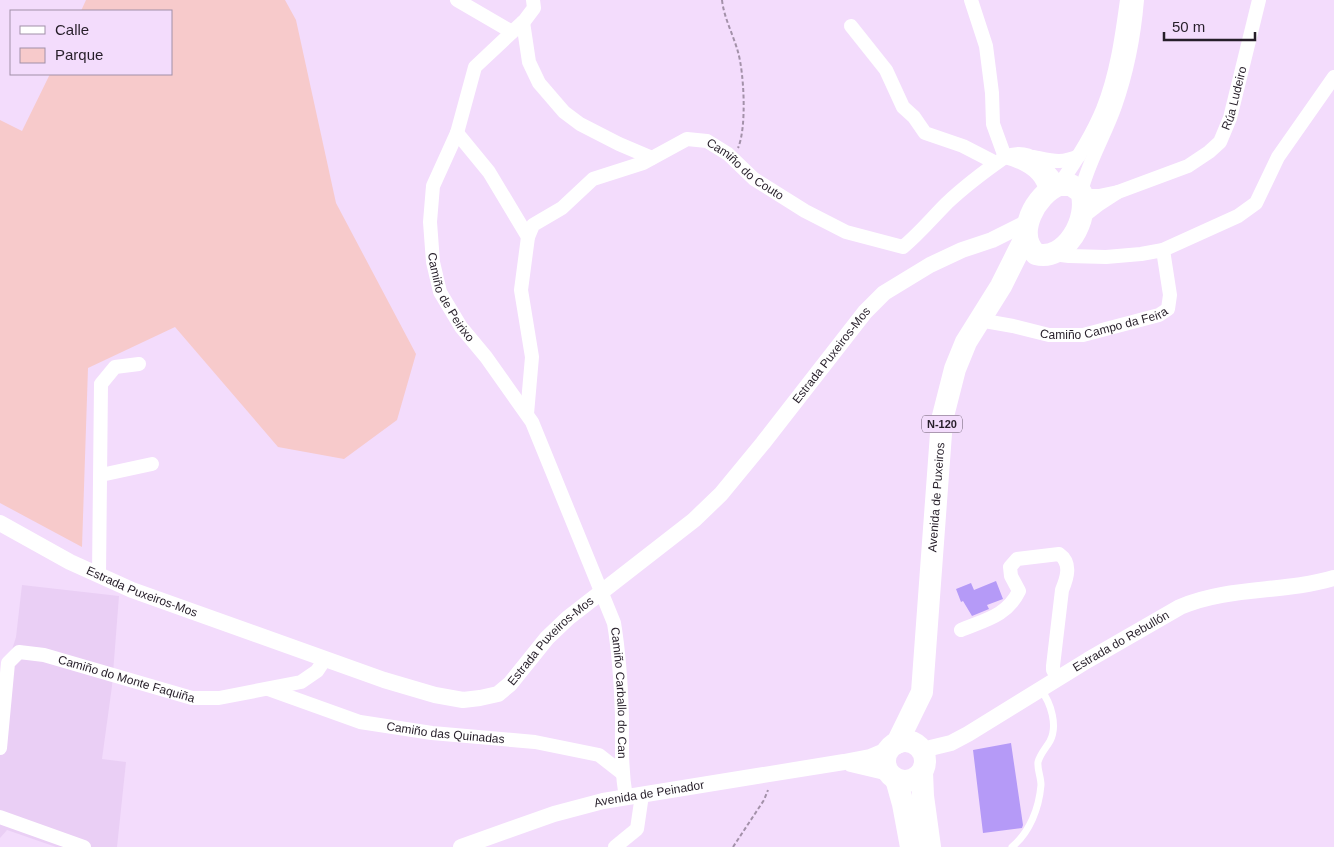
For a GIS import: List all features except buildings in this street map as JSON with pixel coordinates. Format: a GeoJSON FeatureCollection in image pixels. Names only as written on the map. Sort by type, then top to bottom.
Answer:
{"type":"FeatureCollection","features":[{"type":"Feature","properties":{"kind":"highway"},"geometry":{"type":"LineString","coordinates":[[1001,286],[1031,246],[1033,212],[1053,189],[1071,186],[1081,194],[1077,227],[1066,245],[1031,246]]}},
{"type":"Feature","properties":{"kind":"highway","name":"N-120"},"geometry":{"type":"LineString","coordinates":[[1001,286],[1031,246]]}},
{"type":"Feature","properties":{"kind":"highway","name":"Avenida de Puxeiros"},"geometry":{"type":"LineString","coordinates":[[930,847],[922,796],[910,752],[924,732],[925,702],[922,692],[942,420],[955,369],[966,342],[1001,286]]}},
{"type":"Feature","properties":{"kind":"highway"},"geometry":{"type":"LineString","coordinates":[[892,776],[907,781],[913,780],[910,752]]}},
{"type":"Feature","properties":{"kind":"highway","name":"N-120"},"geometry":{"type":"LineString","coordinates":[[910,752],[885,759],[885,765],[892,776],[903,804],[911,847]]}},
{"type":"Feature","properties":{"kind":"street"},"geometry":{"type":"LineString","coordinates":[[457,0],[512,32]]}},
{"type":"Feature","properties":{"kind":"street","name":"Camiño de Peirixo"},"geometry":{"type":"LineString","coordinates":[[533,0],[534,8],[523,22],[475,67],[457,133],[433,186],[430,222],[433,262],[440,292],[461,327],[486,357],[532,422],[601,592]]}},
{"type":"Feature","properties":{"kind":"street"},"geometry":{"type":"LineString","coordinates":[[971,0],[986,46],[992,93],[993,124],[1001,160]]}},
{"type":"Feature","properties":{"kind":"street"},"geometry":{"type":"LineString","coordinates":[[1053,189],[1079,156],[1095,128],[1104,107],[1122,34],[1127,0]]}},
{"type":"Feature","properties":{"kind":"street"},"geometry":{"type":"LineString","coordinates":[[1081,194],[1084,181],[1104,135],[1121,87],[1129,57],[1137,0]]}},
{"type":"Feature","properties":{"kind":"street","name":"Rúa Ludeiro"},"geometry":{"type":"LineString","coordinates":[[1081,194],[1099,196],[1118,192],[1188,166],[1220,142],[1230,118],[1259,0]]}},
{"type":"Feature","properties":{"kind":"street"},"geometry":{"type":"LineString","coordinates":[[523,22],[529,62],[539,82],[564,112],[580,124],[652,158]]}},
{"type":"Feature","properties":{"kind":"street"},"geometry":{"type":"LineString","coordinates":[[851,26],[886,70],[903,107],[914,117],[925,134],[1001,160],[1022,163],[1053,189]]}},
{"type":"Feature","properties":{"kind":"street"},"geometry":{"type":"LineString","coordinates":[[995,240],[1009,239],[1069,256],[1123,256],[1163,250],[1238,216],[1256,203],[1278,157],[1334,77]]}},
{"type":"Feature","properties":{"kind":"street"},"geometry":{"type":"LineString","coordinates":[[457,133],[489,172],[528,237],[521,290],[532,357],[527,414]]}},
{"type":"Feature","properties":{"kind":"street","name":"Camiño do Couto"},"geometry":{"type":"LineString","coordinates":[[528,237],[533,225],[562,208],[593,179],[642,163],[687,139],[707,142],[733,159],[754,179],[813,215],[846,232],[903,247],[948,202],[1001,160]]}},
{"type":"Feature","properties":{"kind":"street"},"geometry":{"type":"LineString","coordinates":[[1001,160],[1018,153],[1059,162],[1079,156]]}},
{"type":"Feature","properties":{"kind":"street"},"geometry":{"type":"LineString","coordinates":[[1030,156],[1040,163],[1053,189]]}},
{"type":"Feature","properties":{"kind":"street","name":"Rúa Ludeiro"},"geometry":{"type":"LineString","coordinates":[[1077,227],[1098,205],[1118,192]]}},
{"type":"Feature","properties":{"kind":"street"},"geometry":{"type":"LineString","coordinates":[[1077,227],[1074,244],[1090,255]]}},
{"type":"Feature","properties":{"kind":"street","name":"Estrada Puxeiros-Mos"},"geometry":{"type":"LineString","coordinates":[[0,523],[70,562],[132,590],[384,680],[435,695],[463,700],[498,694],[510,684],[547,638],[568,618],[694,520],[721,494],[764,443],[865,312],[884,293],[930,265],[962,250],[995,240],[1031,246]]}},
{"type":"Feature","properties":{"kind":"street","name":"Camiño Campo da Feira"},"geometry":{"type":"LineString","coordinates":[[979,320],[1049,335],[1083,335],[1159,315],[1168,309],[1170,295],[1163,250]]}},
{"type":"Feature","properties":{"kind":"street"},"geometry":{"type":"LineString","coordinates":[[99,575],[101,384],[115,367],[139,364]]}},
{"type":"Feature","properties":{"kind":"street"},"geometry":{"type":"LineString","coordinates":[[101,475],[152,464]]}},
{"type":"Feature","properties":{"kind":"street"},"geometry":{"type":"LineString","coordinates":[[961,630],[995,616],[1013,604],[1019,591],[1011,576],[1010,567],[1017,559],[1059,554],[1064,557],[1068,569],[1067,580],[1062,590],[1053,666],[1059,678]]}},
{"type":"Feature","properties":{"kind":"street","name":"Estrada do Rebullón"},"geometry":{"type":"LineString","coordinates":[[910,752],[951,742],[1159,619],[1195,601],[1210,596],[1275,589],[1332,578]]}},
{"type":"Feature","properties":{"kind":"street","name":"Camiño Carballo do Can"},"geometry":{"type":"LineString","coordinates":[[601,592],[614,622],[619,650],[622,773],[634,797],[637,829],[615,847]]}},
{"type":"Feature","properties":{"kind":"street","name":"Camiño do Monte Faquiña"},"geometry":{"type":"LineString","coordinates":[[0,748],[8,663],[19,652],[44,655],[192,698],[219,698],[301,682],[317,671],[325,659]]}},
{"type":"Feature","properties":{"kind":"street","name":"Camiño das Quinadas"},"geometry":{"type":"LineString","coordinates":[[268,689],[360,722],[432,733],[535,742],[599,755],[622,773]]}},
{"type":"Feature","properties":{"kind":"street","name":"Avenida de Peinador"},"geometry":{"type":"LineString","coordinates":[[461,847],[554,814],[603,801],[910,752]]}},
{"type":"Feature","properties":{"kind":"street","name":"Avenida de Peinador"},"geometry":{"type":"LineString","coordinates":[[844,762],[892,776]]}},
{"type":"Feature","properties":{"kind":"street"},"geometry":{"type":"LineString","coordinates":[[0,817],[84,847]]}},
{"type":"Feature","properties":{"kind":"lane"},"geometry":{"type":"LineString","coordinates":[[1012,847],[1026,833],[1037,805],[1041,783],[1038,763],[1041,754],[1051,740],[1054,723],[1046,697],[1041,690]]}},
{"type":"Feature","properties":{"kind":"path"},"geometry":{"type":"LineString","coordinates":[[722,0],[738,52],[744,82],[740,145],[733,159]]}},
{"type":"Feature","properties":{"kind":"path"},"geometry":{"type":"LineString","coordinates":[[733,847],[764,800],[768,788],[769,775]]}},
{"type":"Feature","properties":{"kind":"shaded area"},"geometry":{"type":"Polygon","coordinates":[[[22,585],[119,596],[112,686],[102,759],[126,762],[117,847],[56,847],[7,830],[0,838],[0,688],[16,637],[22,585]]]}},
{"type":"Feature","properties":{"kind":"green space"},"geometry":{"type":"Polygon","coordinates":[[[86,0],[285,0],[296,20],[336,203],[416,354],[397,420],[344,459],[278,447],[175,327],[88,368],[82,547],[0,503],[0,120],[22,131],[50,75],[172,75],[172,10],[81,10],[86,0]]]}}]}
